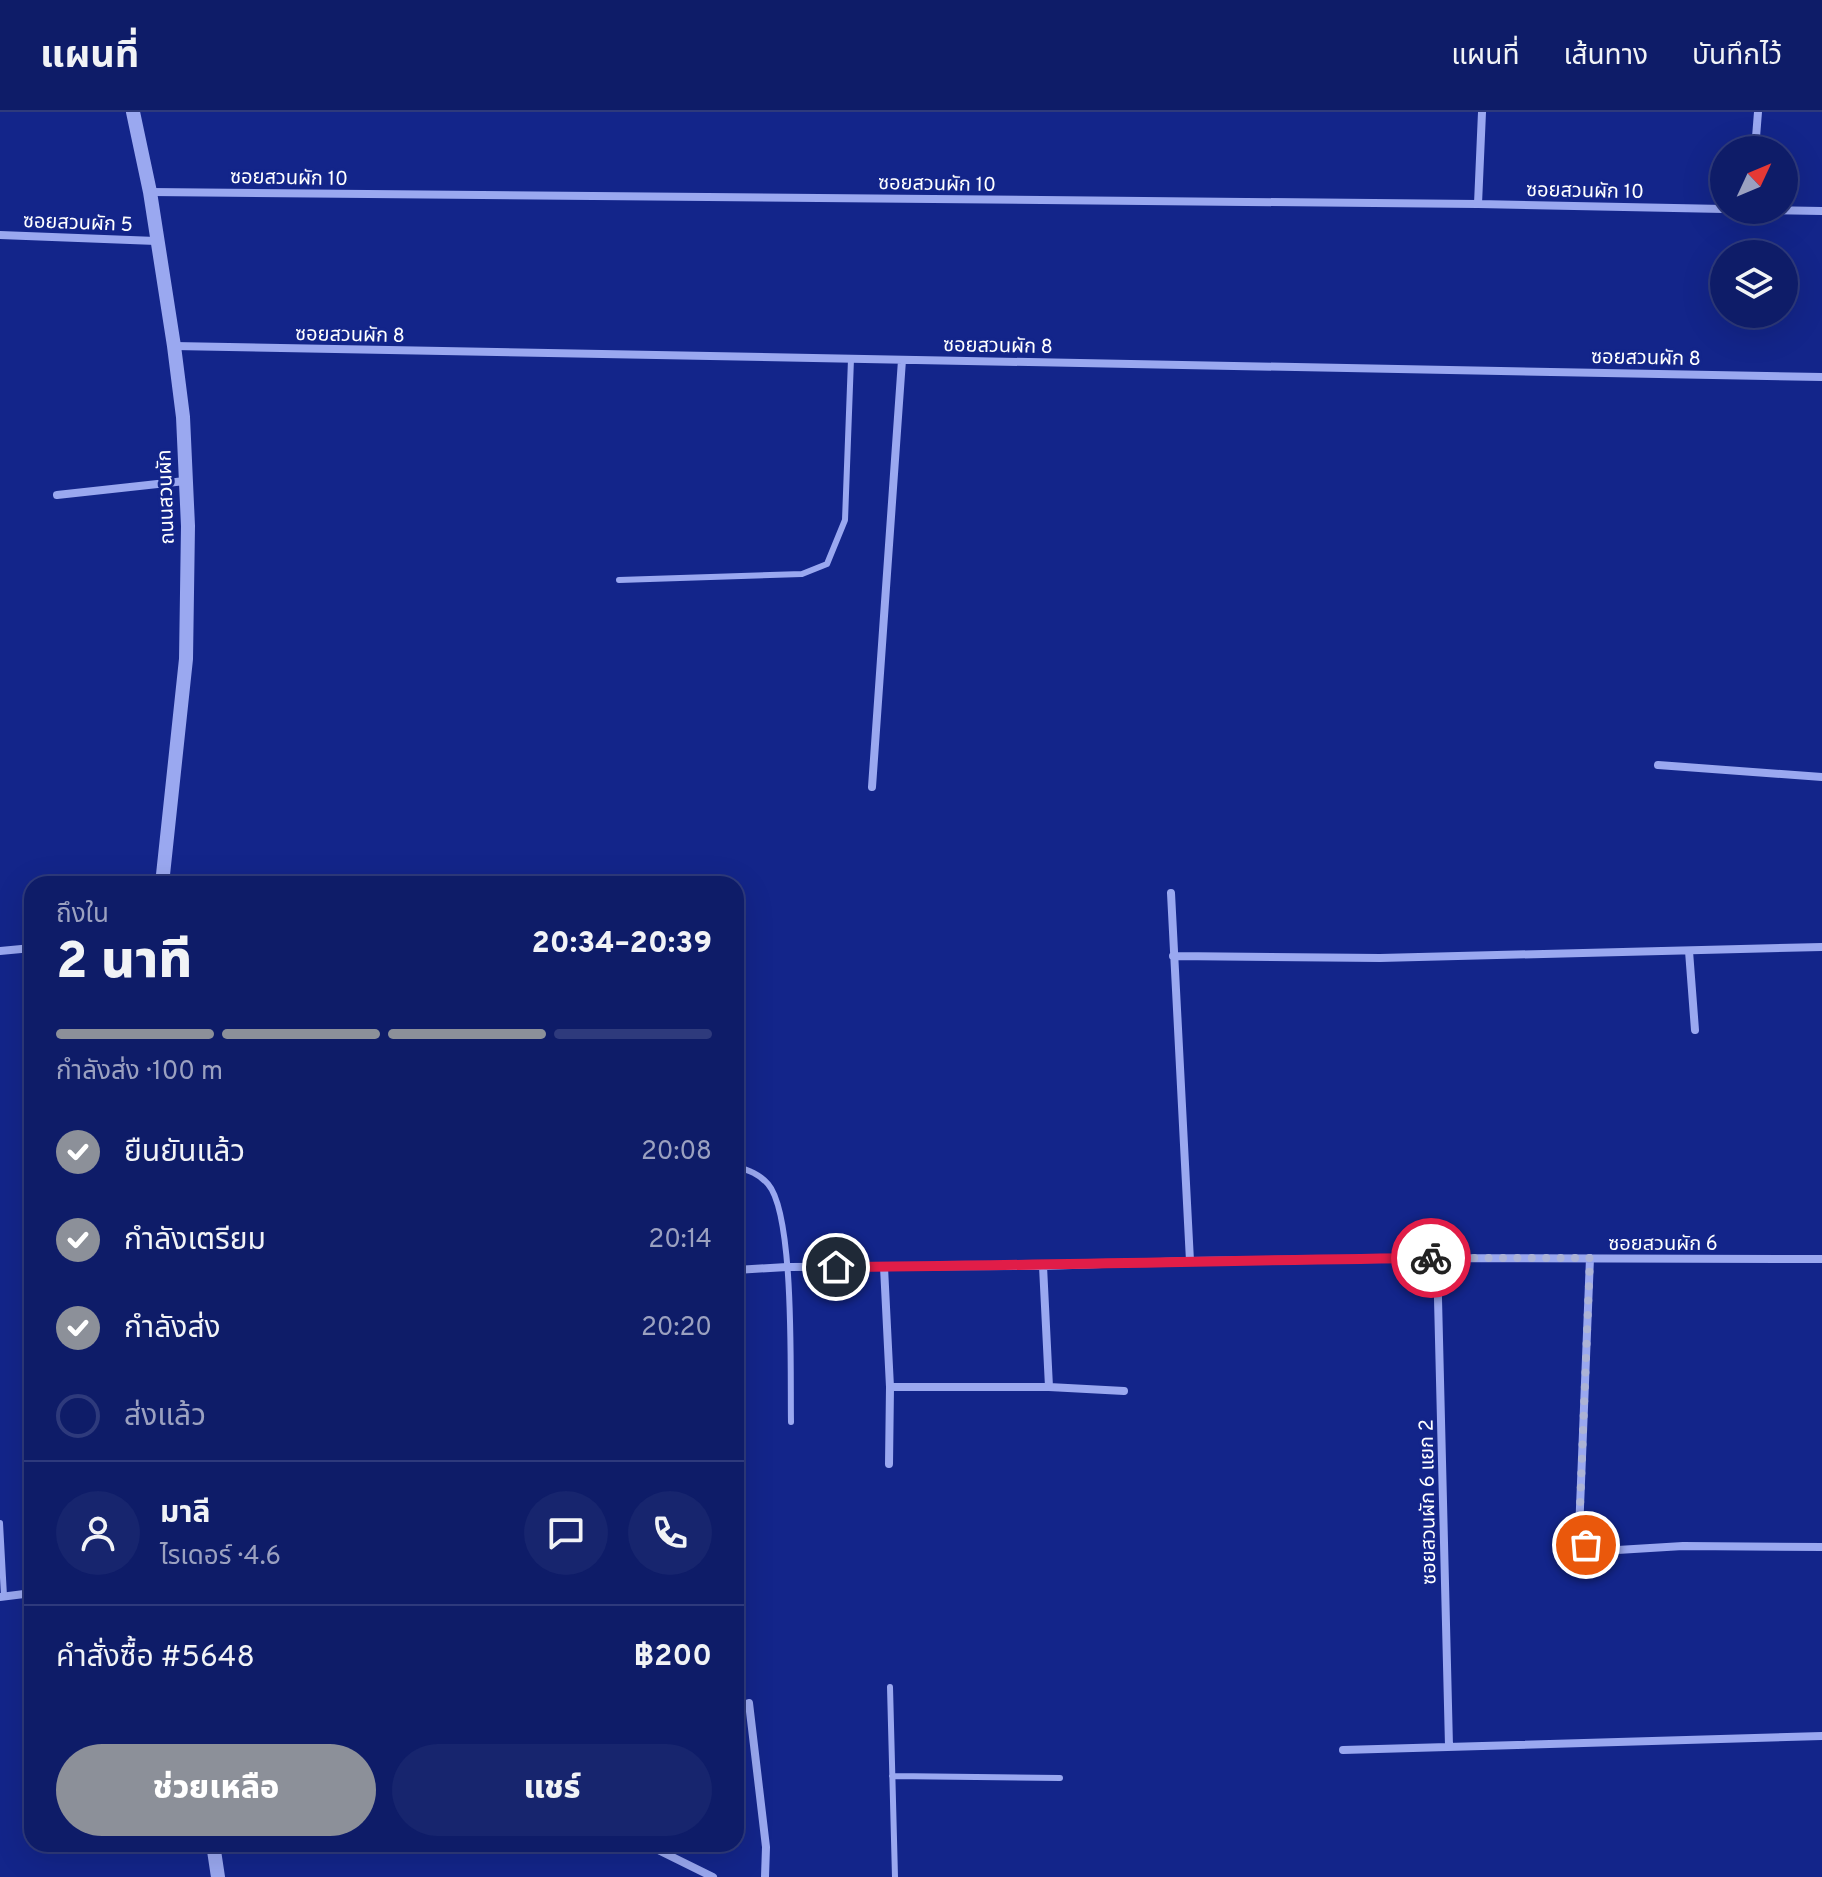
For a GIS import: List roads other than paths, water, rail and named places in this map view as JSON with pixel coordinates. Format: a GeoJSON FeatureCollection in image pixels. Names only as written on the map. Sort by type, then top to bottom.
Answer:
{"type":"FeatureCollection","features":[{"type":"Feature","properties":{"kind":"street","name":"ถนนสวนผัก"},"geometry":{"type":"LineString","coordinates":[[133,112],[150,192],[174,346],[183,417],[188,526],[186,659],[163,876]]}},
{"type":"Feature","properties":{"kind":"street"},"geometry":{"type":"LineString","coordinates":[[1478,204],[1482,112]]}},
{"type":"Feature","properties":{"kind":"street"},"geometry":{"type":"LineString","coordinates":[[1756,136],[1758,112]]}},
{"type":"Feature","properties":{"kind":"street","name":"ซอยสวนผัก 10"},"geometry":{"type":"LineString","coordinates":[[150,192],[1710,209]]}},
{"type":"Feature","properties":{"kind":"street"},"geometry":{"type":"LineString","coordinates":[[1798,211],[1822,211]]}},
{"type":"Feature","properties":{"kind":"street","name":"ซอยสวนผัก 5"},"geometry":{"type":"LineString","coordinates":[[0,235],[156,241]]}},
{"type":"Feature","properties":{"kind":"street","name":"ซอยสวนผัก 8"},"geometry":{"type":"LineString","coordinates":[[174,346],[1822,377]]}},
{"type":"Feature","properties":{"kind":"street"},"geometry":{"type":"LineString","coordinates":[[872,787],[902,360]]}},
{"type":"Feature","properties":{"kind":"street"},"geometry":{"type":"LineString","coordinates":[[57,495],[185,481]]}},
{"type":"Feature","properties":{"kind":"street"},"geometry":{"type":"LineString","coordinates":[[1658,765],[1822,777]]}},
{"type":"Feature","properties":{"kind":"street"},"geometry":{"type":"LineString","coordinates":[[1171,893],[1190,1261]]}},
{"type":"Feature","properties":{"kind":"street"},"geometry":{"type":"LineString","coordinates":[[1173,956],[1380,958],[1822,947]]}},
{"type":"Feature","properties":{"kind":"street"},"geometry":{"type":"LineString","coordinates":[[0,951],[24,949]]}},
{"type":"Feature","properties":{"kind":"street"},"geometry":{"type":"LineString","coordinates":[[1689,951],[1695,1030]]}},
{"type":"Feature","properties":{"kind":"street","name":"ซอยสวนผัก 6"},"geometry":{"type":"LineString","coordinates":[[744,1270],[1437,1258],[1822,1259]]}},
{"type":"Feature","properties":{"kind":"street","name":"ซอยสวนผัก 6 แยก 2"},"geometry":{"type":"LineString","coordinates":[[1437,1258],[1449,1746]]}},
{"type":"Feature","properties":{"kind":"street"},"geometry":{"type":"LineString","coordinates":[[1590,1258],[1579,1532],[1586,1545],[1601,1551],[1683,1546],[1822,1547]]}},
{"type":"Feature","properties":{"kind":"street"},"geometry":{"type":"LineString","coordinates":[[1043,1266],[1049,1387]]}},
{"type":"Feature","properties":{"kind":"street"},"geometry":{"type":"LineString","coordinates":[[884,1267],[890,1387],[889,1464]]}},
{"type":"Feature","properties":{"kind":"street"},"geometry":{"type":"LineString","coordinates":[[890,1387],[1049,1387],[1124,1391]]}},
{"type":"Feature","properties":{"kind":"street"},"geometry":{"type":"LineString","coordinates":[[2,1596],[24,1594]]}},
{"type":"Feature","properties":{"kind":"street"},"geometry":{"type":"LineString","coordinates":[[749,1703],[766,1847],[765,1877]]}},
{"type":"Feature","properties":{"kind":"street"},"geometry":{"type":"LineString","coordinates":[[1343,1750],[1822,1736]]}},
{"type":"Feature","properties":{"kind":"street"},"geometry":{"type":"LineString","coordinates":[[214,1852],[218,1877]]}},
{"type":"Feature","properties":{"kind":"street"},"geometry":{"type":"LineString","coordinates":[[662,1852],[713,1877]]}},
{"type":"Feature","properties":{"kind":"lane"},"geometry":{"type":"LineString","coordinates":[[619,580],[802,574],[827,564],[845,520],[851,359]]}},
{"type":"Feature","properties":{"kind":"lane"},"geometry":{"type":"LineString","coordinates":[[744,1169],[751,1170],[770,1186],[782,1218],[787,1267],[791,1422]]}},
{"type":"Feature","properties":{"kind":"lane"},"geometry":{"type":"LineString","coordinates":[[0,1523],[2,1596]]}},
{"type":"Feature","properties":{"kind":"lane"},"geometry":{"type":"LineString","coordinates":[[890,1687],[895,1877]]}},
{"type":"Feature","properties":{"kind":"lane"},"geometry":{"type":"LineString","coordinates":[[892,1776],[1060,1778]]}}]}
